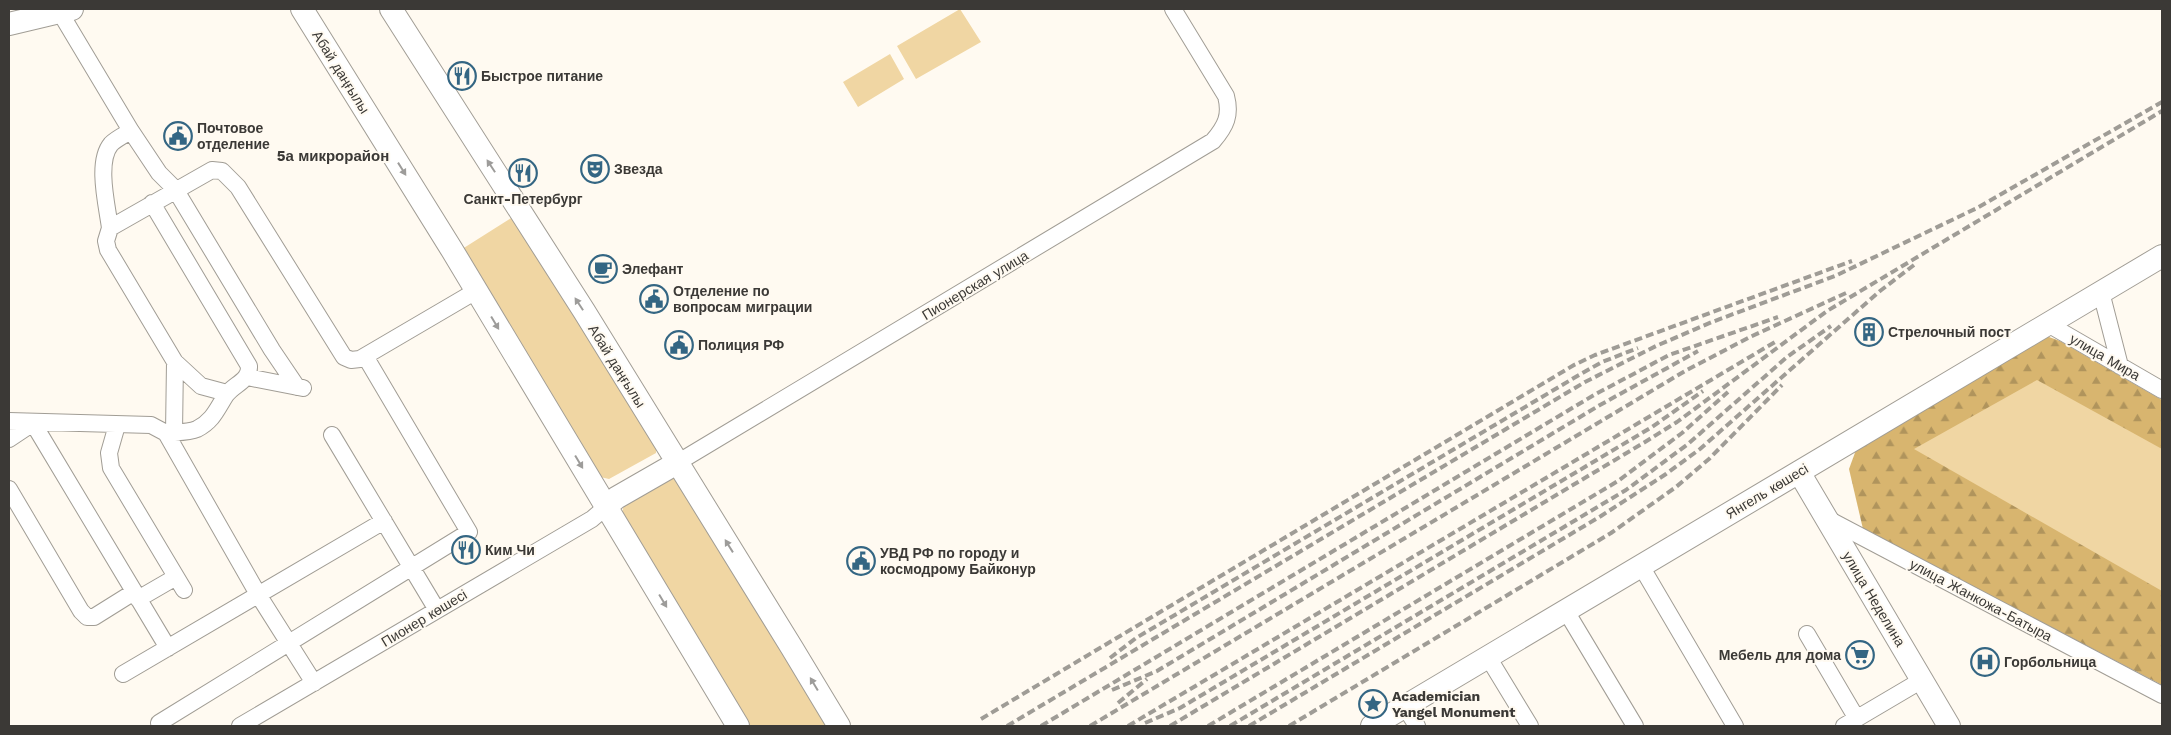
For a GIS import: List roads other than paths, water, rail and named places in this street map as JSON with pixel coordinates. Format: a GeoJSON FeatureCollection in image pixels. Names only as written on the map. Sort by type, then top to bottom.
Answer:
{"type":"FeatureCollection","features":[{"type":"Feature","properties":{"kind":"main road","name":"Абай даңғылы"},"geometry":{"type":"LineString","coordinates":[[302,9],[476,291],[738,726]]}},
{"type":"Feature","properties":{"kind":"main road","name":"Абай даңғылы"},"geometry":{"type":"LineString","coordinates":[[391,9],[584,312],[839,726]]}},
{"type":"Feature","properties":{"kind":"main road"},"geometry":{"type":"LineString","coordinates":[[9,24],[63,10]]}},
{"type":"Feature","properties":{"kind":"main road","name":"Янгель көшесі"},"geometry":{"type":"LineString","coordinates":[[1372,726],[2162,256]]}},
{"type":"Feature","properties":{"kind":"main road","name":"Пионерская улица"},"geometry":{"type":"LineString","coordinates":[[606,507],[616,498],[677,463]]}},
{"type":"Feature","properties":{"kind":"main road","name":"улица Неделина"},"geometry":{"type":"LineString","coordinates":[[1799,472],[1949,726]]}},
{"type":"Feature","properties":{"kind":"street","name":"Пионерская улица"},"geometry":{"type":"LineString","coordinates":[[677,463],[1213,141],[1227,122],[1229,108],[1226,96],[1173,9]]}},
{"type":"Feature","properties":{"kind":"street"},"geometry":{"type":"LineString","coordinates":[[63,10],[130,131],[160,174],[175,189],[272,350],[302,388],[247,376]]}},
{"type":"Feature","properties":{"kind":"street"},"geometry":{"type":"LineString","coordinates":[[130,131],[112,143],[104,156],[103,172],[110,228],[106,241],[108,250],[175,362],[201,386],[227,393]]}},
{"type":"Feature","properties":{"kind":"street"},"geometry":{"type":"LineString","coordinates":[[110,228],[175,189],[212,170],[222,170],[232,178],[344,357],[351,360],[365,356],[476,291]]}},
{"type":"Feature","properties":{"kind":"street"},"geometry":{"type":"LineString","coordinates":[[9,421],[151,425],[170,432],[195,430],[210,422],[227,393],[247,376],[249,366],[152,203]]}},
{"type":"Feature","properties":{"kind":"street"},"geometry":{"type":"LineString","coordinates":[[2101,292],[2120,366]]}},
{"type":"Feature","properties":{"kind":"street","name":"улица Мира"},"geometry":{"type":"LineString","coordinates":[[2048,324],[2162,390]]}},
{"type":"Feature","properties":{"kind":"street"},"geometry":{"type":"LineString","coordinates":[[158,724],[469,532],[365,356]]}},
{"type":"Feature","properties":{"kind":"street"},"geometry":{"type":"LineString","coordinates":[[175,362],[170,432],[259,596],[314,683]]}},
{"type":"Feature","properties":{"kind":"street"},"geometry":{"type":"LineString","coordinates":[[9,439],[34,423]]}},
{"type":"Feature","properties":{"kind":"street"},"geometry":{"type":"LineString","coordinates":[[34,423],[168,648]]}},
{"type":"Feature","properties":{"kind":"street"},"geometry":{"type":"LineString","coordinates":[[9,489],[81,611],[87,617],[94,618],[136,596],[180,583],[110,468],[109,453],[117,425]]}},
{"type":"Feature","properties":{"kind":"street"},"geometry":{"type":"LineString","coordinates":[[332,435],[437,610]]}},
{"type":"Feature","properties":{"kind":"street","name":"Пионер көшесі"},"geometry":{"type":"LineString","coordinates":[[240,726],[592,519],[606,507]]}},
{"type":"Feature","properties":{"kind":"street","name":"улица Жанкожа-Батыра"},"geometry":{"type":"LineString","coordinates":[[1826,518],[2162,695]]}},
{"type":"Feature","properties":{"kind":"street"},"geometry":{"type":"LineString","coordinates":[[123,674],[384,521]]}},
{"type":"Feature","properties":{"kind":"street"},"geometry":{"type":"LineString","coordinates":[[1641,566],[1735,726]]}},
{"type":"Feature","properties":{"kind":"street"},"geometry":{"type":"LineString","coordinates":[[1566,611],[1635,726]]}},
{"type":"Feature","properties":{"kind":"street"},"geometry":{"type":"LineString","coordinates":[[1807,634],[1847,724],[1922,680]]}},
{"type":"Feature","properties":{"kind":"street"},"geometry":{"type":"LineString","coordinates":[[1488,657],[1530,726]]}},
{"type":"Feature","properties":{"kind":"street"},"geometry":{"type":"LineString","coordinates":[[1405,707],[1417,726]]}},
{"type":"Feature","properties":{"kind":"railway"},"geometry":{"type":"LineString","coordinates":[[1007,726],[1585,382],[1656,346],[1712,322],[1835,276],[1977,208],[2162,102]]}},
{"type":"Feature","properties":{"kind":"railway"},"geometry":{"type":"LineString","coordinates":[[1170,726],[1645,442],[1677,422],[1827,311],[2162,111]]}},
{"type":"Feature","properties":{"kind":"railway"},"geometry":{"type":"LineString","coordinates":[[981,719],[1574,365],[1595,355],[1852,261]]}},
{"type":"Feature","properties":{"kind":"railway"},"geometry":{"type":"LineString","coordinates":[[1249,726],[1601,516],[1666,474],[1700,449],[1880,291],[1914,265]]}},
{"type":"Feature","properties":{"kind":"railway"},"geometry":{"type":"LineString","coordinates":[[1090,726],[1685,371],[1750,337],[1846,293]]}},
{"type":"Feature","properties":{"kind":"railway"},"geometry":{"type":"LineString","coordinates":[[1041,726],[1594,395],[1669,355],[1778,317]]}},
{"type":"Feature","properties":{"kind":"railway"},"geometry":{"type":"LineString","coordinates":[[1230,726],[1626,490],[1688,444],[1787,357],[1831,326]]}},
{"type":"Feature","properties":{"kind":"railway"},"geometry":{"type":"LineString","coordinates":[[1128,726],[1775,342]]}},
{"type":"Feature","properties":{"kind":"railway"},"geometry":{"type":"LineString","coordinates":[[1110,658],[1136,638],[1579,375],[1602,362],[1638,348]]}},
{"type":"Feature","properties":{"kind":"railway"},"geometry":{"type":"LineString","coordinates":[[1112,690],[1157,671],[1600,405],[1698,351]]}},
{"type":"Feature","properties":{"kind":"railway"},"geometry":{"type":"LineString","coordinates":[[1289,726],[1611,533],[1676,487],[1709,459],[1782,385]]}},
{"type":"Feature","properties":{"kind":"railway"},"geometry":{"type":"LineString","coordinates":[[1145,723],[1180,708],[1652,427],[1703,391]]}},
{"type":"Feature","properties":{"kind":"railway"},"geometry":{"type":"LineString","coordinates":[[1208,726],[1618,481],[1682,433],[1728,392]]}},
{"type":"Feature","properties":{"kind":"railway"},"geometry":{"type":"LineString","coordinates":[[1118,703],[1147,679]]}},
{"type":"Feature","properties":{"kind":"place","name":"Быстрое питание"},"geometry":{"type":"Point","coordinates":[462,76]}},
{"type":"Feature","properties":{"kind":"place","name":"Почтовое отделение"},"geometry":{"type":"Point","coordinates":[178,136]}},
{"type":"Feature","properties":{"kind":"place","name":"Звезда"},"geometry":{"type":"Point","coordinates":[595,169]}},
{"type":"Feature","properties":{"kind":"place","name":"Санкт-Петербург"},"geometry":{"type":"Point","coordinates":[523,173]}},
{"type":"Feature","properties":{"kind":"place","name":"Элефант"},"geometry":{"type":"Point","coordinates":[603,269]}},
{"type":"Feature","properties":{"kind":"place","name":"Отделение по вопросам миграции"},"geometry":{"type":"Point","coordinates":[654,299]}},
{"type":"Feature","properties":{"kind":"place","name":"Стрелочный пост"},"geometry":{"type":"Point","coordinates":[1869,332]}},
{"type":"Feature","properties":{"kind":"place","name":"Полиция РФ"},"geometry":{"type":"Point","coordinates":[679,345]}},
{"type":"Feature","properties":{"kind":"place","name":"Ким Чи"},"geometry":{"type":"Point","coordinates":[466,550]}},
{"type":"Feature","properties":{"kind":"place","name":"УВД РФ по городу и космодрому Байконур"},"geometry":{"type":"Point","coordinates":[861,561]}},
{"type":"Feature","properties":{"kind":"place","name":"Мебель для дома"},"geometry":{"type":"Point","coordinates":[1860,655]}},
{"type":"Feature","properties":{"kind":"place","name":"Горбольница"},"geometry":{"type":"Point","coordinates":[1985,662]}},
{"type":"Feature","properties":{"kind":"place","name":"Academician Yangel Monument"},"geometry":{"type":"Point","coordinates":[1373,704]}},
{"type":"Feature","properties":{"kind":"district","name":"5а микрорайон"},"geometry":{"type":"Point","coordinates":[333,156]}}]}
